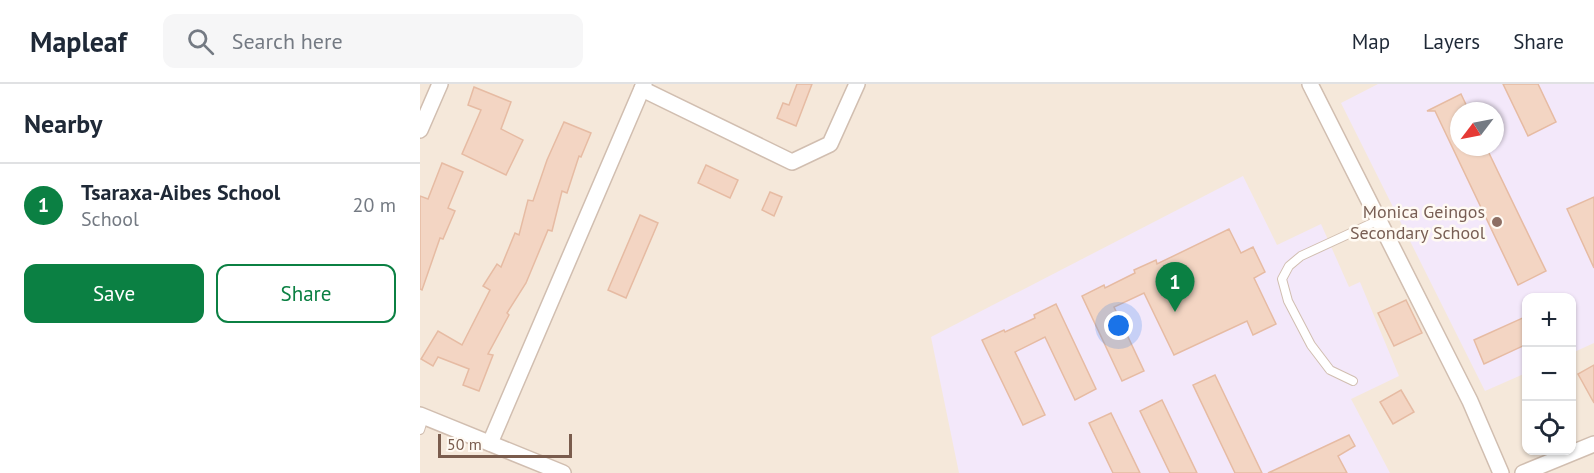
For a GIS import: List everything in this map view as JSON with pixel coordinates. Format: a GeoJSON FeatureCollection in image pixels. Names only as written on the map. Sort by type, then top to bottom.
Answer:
{"type":"FeatureCollection","features":[{"type":"Feature","properties":{"kind":"street"},"geometry":{"type":"LineString","coordinates":[[422,120],[440,84]]}},
{"type":"Feature","properties":{"kind":"street"},"geometry":{"type":"LineString","coordinates":[[490,443],[643,87],[792,162],[830,144],[857,84]]}},
{"type":"Feature","properties":{"kind":"street"},"geometry":{"type":"LineString","coordinates":[[1310,84],[1470,400],[1501,473]]}},
{"type":"Feature","properties":{"kind":"street"},"geometry":{"type":"LineString","coordinates":[[421,421],[490,443],[556,472]]}},
{"type":"Feature","properties":{"kind":"street"},"geometry":{"type":"LineString","coordinates":[[1523,473],[1594,444]]}},
{"type":"Feature","properties":{"kind":"lane"},"geometry":{"type":"LineString","coordinates":[[1353,381],[1330,370],[1311,345],[1288,301],[1282,279],[1289,266],[1301,256],[1379,220]]}},
{"type":"Feature","properties":{"kind":"shaded area"},"geometry":{"type":"Polygon","coordinates":[[[420,84],[1594,84],[1594,473],[420,473],[420,84]]]}},
{"type":"Feature","properties":{"kind":"shaded area","name":"Monica Geingos Secondary School"},"geometry":{"type":"Polygon","coordinates":[[[1378,84],[1594,84],[1594,343],[1576,351],[1576,293],[1522,293],[1522,375],[1485,391],[1341,103],[1378,84]]]}},
{"type":"Feature","properties":{"kind":"shaded area"},"geometry":{"type":"Polygon","coordinates":[[[1243,176],[1277,245],[1321,224],[1349,287],[1360,282],[1399,376],[1351,399],[1390,473],[959,473],[931,337],[1243,176]]]}},
{"type":"Feature","properties":{"kind":"building"},"geometry":{"type":"Polygon","coordinates":[[[797,84],[812,84],[796,126],[777,118],[783,103],[789,105],[797,84]]]}},
{"type":"Feature","properties":{"kind":"building"},"geometry":{"type":"Polygon","coordinates":[[[1503,84],[1538,84],[1556,122],[1528,136],[1503,84]]]}},
{"type":"Feature","properties":{"kind":"building"},"geometry":{"type":"Polygon","coordinates":[[[474,87],[511,102],[501,129],[523,140],[506,175],[462,154],[481,110],[468,105],[474,87]]]}},
{"type":"Feature","properties":{"kind":"building"},"geometry":{"type":"Polygon","coordinates":[[[1461,94],[1465,102],[1450,102],[1450,142],[1435,111],[1427,111],[1461,94]]]}},
{"type":"Feature","properties":{"kind":"building"},"geometry":{"type":"Polygon","coordinates":[[[564,122],[591,133],[581,157],[579,156],[567,193],[562,191],[552,231],[548,230],[526,283],[507,313],[509,315],[488,354],[493,355],[479,391],[463,385],[469,369],[438,357],[433,366],[421,359],[438,331],[462,345],[490,290],[483,286],[497,264],[501,267],[515,233],[519,235],[528,200],[533,201],[547,160],[564,122]]]}},
{"type":"Feature","properties":{"kind":"building"},"geometry":{"type":"Polygon","coordinates":[[[1456,156],[1490,156],[1546,271],[1518,285],[1456,156]]]}},
{"type":"Feature","properties":{"kind":"building"},"geometry":{"type":"Polygon","coordinates":[[[442,163],[463,172],[448,208],[455,211],[443,239],[440,238],[422,290],[420,289],[420,196],[428,199],[442,163]]]}},
{"type":"Feature","properties":{"kind":"building"},"geometry":{"type":"Polygon","coordinates":[[[706,165],[738,180],[730,198],[698,183],[706,165]]]}},
{"type":"Feature","properties":{"kind":"building"},"geometry":{"type":"Polygon","coordinates":[[[770,192],[782,197],[774,216],[762,210],[770,192]]]}},
{"type":"Feature","properties":{"kind":"building"},"geometry":{"type":"Polygon","coordinates":[[[1594,197],[1594,268],[1567,209],[1594,197]]]}},
{"type":"Feature","properties":{"kind":"building"},"geometry":{"type":"Polygon","coordinates":[[[640,215],[658,223],[626,298],[608,290],[640,215]]]}},
{"type":"Feature","properties":{"kind":"building"},"geometry":{"type":"Polygon","coordinates":[[[1229,229],[1241,253],[1253,247],[1265,272],[1254,278],[1276,324],[1253,335],[1247,321],[1174,355],[1144,293],[1114,307],[1144,371],[1122,381],[1082,296],[1104,285],[1105,288],[1135,273],[1134,270],[1156,260],[1157,264],[1229,229]]]}},
{"type":"Feature","properties":{"kind":"building"},"geometry":{"type":"Polygon","coordinates":[[[1406,300],[1422,333],[1394,346],[1378,313],[1406,300]]]}},
{"type":"Feature","properties":{"kind":"building"},"geometry":{"type":"Polygon","coordinates":[[[1056,304],[1096,389],[1075,400],[1045,337],[1015,352],[1045,415],[1023,425],[982,340],[1035,318],[1034,315],[1056,304]]]}},
{"type":"Feature","properties":{"kind":"building"},"geometry":{"type":"Polygon","coordinates":[[[1522,318],[1522,346],[1484,364],[1474,340],[1522,318]]]}},
{"type":"Feature","properties":{"kind":"building"},"geometry":{"type":"Polygon","coordinates":[[[1594,365],[1594,403],[1578,374],[1594,365]]]}},
{"type":"Feature","properties":{"kind":"building"},"geometry":{"type":"Polygon","coordinates":[[[1215,375],[1262,473],[1235,473],[1193,385],[1215,375]]]}},
{"type":"Feature","properties":{"kind":"building"},"geometry":{"type":"Polygon","coordinates":[[[1401,390],[1414,412],[1393,424],[1380,402],[1401,390]]]}},
{"type":"Feature","properties":{"kind":"building"},"geometry":{"type":"Polygon","coordinates":[[[1162,400],[1197,473],[1170,473],[1140,411],[1162,400]]]}},
{"type":"Feature","properties":{"kind":"building"},"geometry":{"type":"Polygon","coordinates":[[[1111,413],[1140,473],[1113,473],[1089,423],[1111,413]]]}},
{"type":"Feature","properties":{"kind":"building"},"geometry":{"type":"Polygon","coordinates":[[[1349,435],[1355,446],[1338,456],[1347,473],[1268,473],[1349,435]]]}},
{"type":"Feature","properties":{"kind":"place","name":"Monica Geingos Secondary School"},"geometry":{"type":"Point","coordinates":[1497,222]}},
{"type":"Feature","properties":{"kind":"place","name":"Tsaraxa-Aibes School"},"geometry":{"type":"Point","coordinates":[1175,312]}}]}
